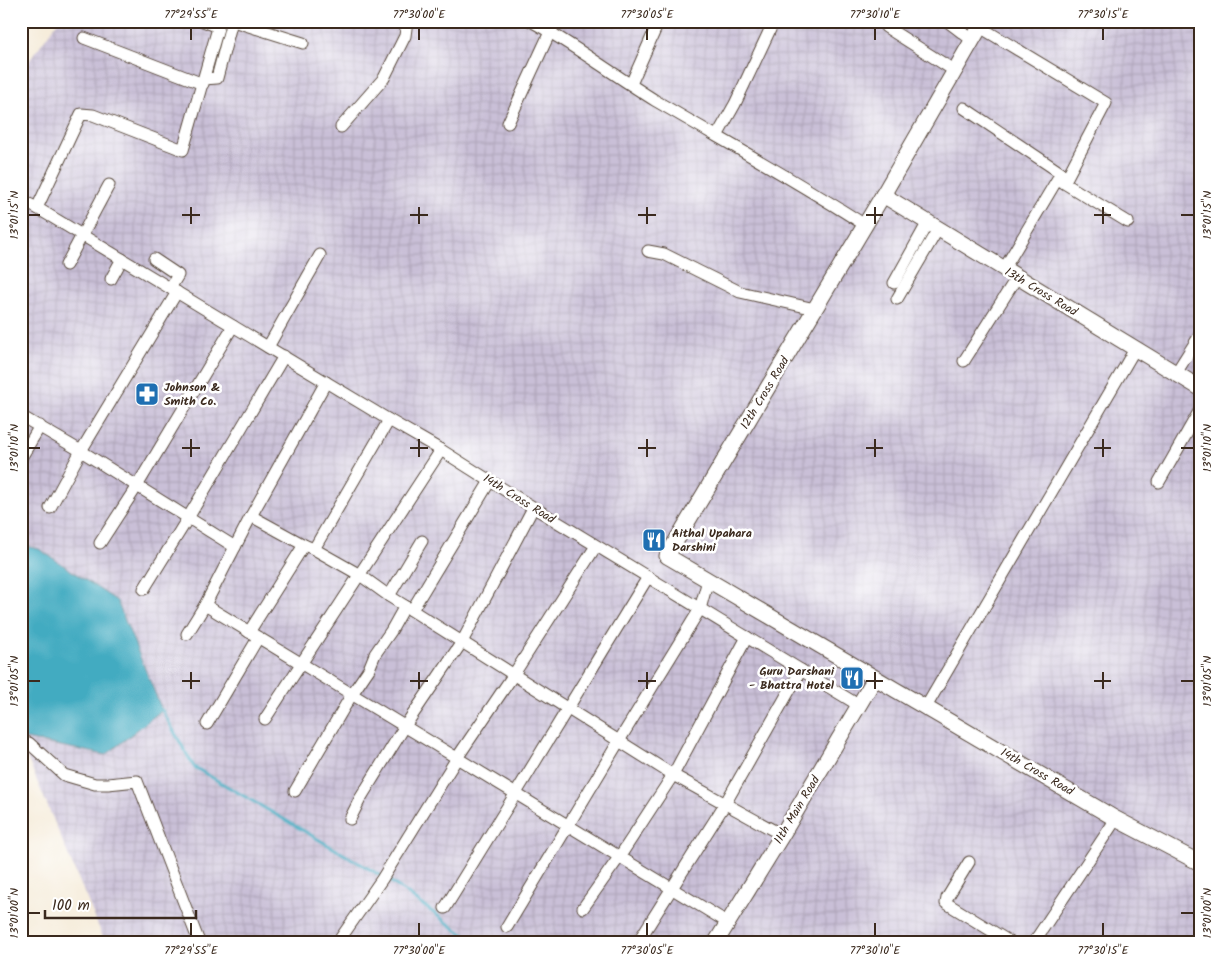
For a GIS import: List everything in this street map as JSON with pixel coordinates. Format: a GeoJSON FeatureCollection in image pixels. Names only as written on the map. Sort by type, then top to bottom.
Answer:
{"type":"FeatureCollection","features":[{"type":"Feature","properties":{"kind":"street"},"geometry":{"type":"LineString","coordinates":[[38,208],[82,114],[93,115],[183,150],[219,24],[203,21]]}},
{"type":"Feature","properties":{"kind":"street"},"geometry":{"type":"LineString","coordinates":[[84,38],[203,81],[217,78],[233,21],[303,44]]}},
{"type":"Feature","properties":{"kind":"street"},"geometry":{"type":"LineString","coordinates":[[341,127],[384,78],[405,36],[407,21]]}},
{"type":"Feature","properties":{"kind":"street"},"geometry":{"type":"LineString","coordinates":[[531,21],[654,99],[865,225]]}},
{"type":"Feature","properties":{"kind":"street"},"geometry":{"type":"LineString","coordinates":[[508,123],[556,21]]}},
{"type":"Feature","properties":{"kind":"street"},"geometry":{"type":"LineString","coordinates":[[631,84],[659,21]]}},
{"type":"Feature","properties":{"kind":"street"},"geometry":{"type":"LineString","coordinates":[[717,136],[735,104],[774,21]]}},
{"type":"Feature","properties":{"kind":"street"},"geometry":{"type":"LineString","coordinates":[[947,21],[979,29],[1106,102],[1064,183],[1128,222]]}},
{"type":"Feature","properties":{"kind":"street"},"geometry":{"type":"LineString","coordinates":[[886,27],[955,70]]}},
{"type":"Feature","properties":{"kind":"street","name":"12th Cross Road"},"geometry":{"type":"LineString","coordinates":[[875,678],[667,556],[883,196],[979,29]]}},
{"type":"Feature","properties":{"kind":"street"},"geometry":{"type":"LineString","coordinates":[[964,108],[1061,173],[964,361]]}},
{"type":"Feature","properties":{"kind":"street"},"geometry":{"type":"LineString","coordinates":[[66,265],[109,185]]}},
{"type":"Feature","properties":{"kind":"street","name":"13th Cross Road"},"geometry":{"type":"LineString","coordinates":[[883,196],[1200,388]]}},
{"type":"Feature","properties":{"kind":"street","name":"14th Cross Road"},"geometry":{"type":"LineString","coordinates":[[21,200],[38,208],[441,450],[533,508],[860,706]]}},
{"type":"Feature","properties":{"kind":"street"},"geometry":{"type":"LineString","coordinates":[[894,283],[933,226]]}},
{"type":"Feature","properties":{"kind":"street"},"geometry":{"type":"LineString","coordinates":[[897,299],[933,226]]}},
{"type":"Feature","properties":{"kind":"street"},"geometry":{"type":"LineString","coordinates":[[648,250],[664,254],[740,292],[815,309]]}},
{"type":"Feature","properties":{"kind":"street"},"geometry":{"type":"LineString","coordinates":[[268,347],[320,255]]}},
{"type":"Feature","properties":{"kind":"street"},"geometry":{"type":"LineString","coordinates":[[111,279],[122,259]]}},
{"type":"Feature","properties":{"kind":"street"},"geometry":{"type":"LineString","coordinates":[[50,508],[174,290],[178,275],[154,259]]}},
{"type":"Feature","properties":{"kind":"street"},"geometry":{"type":"LineString","coordinates":[[100,543],[137,486],[233,326]]}},
{"type":"Feature","properties":{"kind":"street"},"geometry":{"type":"LineString","coordinates":[[1176,373],[1200,335]]}},
{"type":"Feature","properties":{"kind":"street"},"geometry":{"type":"LineString","coordinates":[[926,707],[1135,349]]}},
{"type":"Feature","properties":{"kind":"street"},"geometry":{"type":"LineString","coordinates":[[144,589],[284,356]]}},
{"type":"Feature","properties":{"kind":"street"},"geometry":{"type":"LineString","coordinates":[[187,634],[205,606],[250,516],[326,382]]}},
{"type":"Feature","properties":{"kind":"street"},"geometry":{"type":"LineString","coordinates":[[1159,482],[1200,410]]}},
{"type":"Feature","properties":{"kind":"street"},"geometry":{"type":"LineString","coordinates":[[21,416],[235,547]]}},
{"type":"Feature","properties":{"kind":"street"},"geometry":{"type":"LineString","coordinates":[[206,724],[254,635],[389,420]]}},
{"type":"Feature","properties":{"kind":"street"},"geometry":{"type":"LineString","coordinates":[[21,458],[40,426]]}},
{"type":"Feature","properties":{"kind":"street"},"geometry":{"type":"LineString","coordinates":[[266,719],[441,450]]}},
{"type":"Feature","properties":{"kind":"street"},"geometry":{"type":"LineString","coordinates":[[294,791],[368,669],[375,654],[390,631],[409,608],[490,481]]}},
{"type":"Feature","properties":{"kind":"street"},"geometry":{"type":"LineString","coordinates":[[350,819],[360,799],[405,726],[462,642],[533,508]]}},
{"type":"Feature","properties":{"kind":"street"},"geometry":{"type":"LineString","coordinates":[[250,516],[360,575],[389,596],[619,741],[725,804],[782,835]]}},
{"type":"Feature","properties":{"kind":"street"},"geometry":{"type":"LineString","coordinates":[[389,596],[422,541]]}},
{"type":"Feature","properties":{"kind":"street"},"geometry":{"type":"LineString","coordinates":[[338,942],[383,877],[456,758],[514,674],[596,546]]}},
{"type":"Feature","properties":{"kind":"street"},"geometry":{"type":"LineString","coordinates":[[445,908],[648,577]]}},
{"type":"Feature","properties":{"kind":"street"},"geometry":{"type":"LineString","coordinates":[[507,927],[700,610],[708,580]]}},
{"type":"Feature","properties":{"kind":"street"},"geometry":{"type":"LineString","coordinates":[[205,606],[727,922]]}},
{"type":"Feature","properties":{"kind":"street"},"geometry":{"type":"LineString","coordinates":[[583,908],[620,856],[673,774],[747,637]]}},
{"type":"Feature","properties":{"kind":"street"},"geometry":{"type":"LineString","coordinates":[[638,942],[725,804],[801,670]]}},
{"type":"Feature","properties":{"kind":"street","name":"14th Cross Road"},"geometry":{"type":"LineString","coordinates":[[875,678],[1116,818],[1200,863]]}},
{"type":"Feature","properties":{"kind":"street","name":"11th Main Road"},"geometry":{"type":"LineString","coordinates":[[716,942],[860,706],[875,678]]}},
{"type":"Feature","properties":{"kind":"street"},"geometry":{"type":"LineString","coordinates":[[21,741],[29,742],[64,775],[95,784],[137,781],[199,942]]}},
{"type":"Feature","properties":{"kind":"street"},"geometry":{"type":"LineString","coordinates":[[1034,942],[1116,818]]}},
{"type":"Feature","properties":{"kind":"street"},"geometry":{"type":"LineString","coordinates":[[969,862],[947,898],[946,903],[1010,942]]}},
{"type":"Feature","properties":{"kind":"shaded area"},"geometry":{"type":"Polygon","coordinates":[[[58,21],[1200,21],[1200,942],[105,942],[21,743],[21,68],[24,68],[58,21]]]}},
{"type":"Feature","properties":{"kind":"water"},"geometry":{"type":"Polygon","coordinates":[[[21,545],[39,549],[117,601],[162,710],[106,755],[21,738],[21,545]]]}},
{"type":"Feature","properties":{"kind":"waterway"},"geometry":{"type":"LineString","coordinates":[[162,710],[194,767],[390,881],[464,935],[505,942]]}},
{"type":"Feature","properties":{"kind":"place","name":"Johnson & Smith Co."},"geometry":{"type":"Point","coordinates":[147,394]}},
{"type":"Feature","properties":{"kind":"place","name":"Aithal Upahara Darshini"},"geometry":{"type":"Point","coordinates":[654,540]}},
{"type":"Feature","properties":{"kind":"place","name":"Guru Darshani - Bhattra Hotel"},"geometry":{"type":"Point","coordinates":[852,678]}}]}
